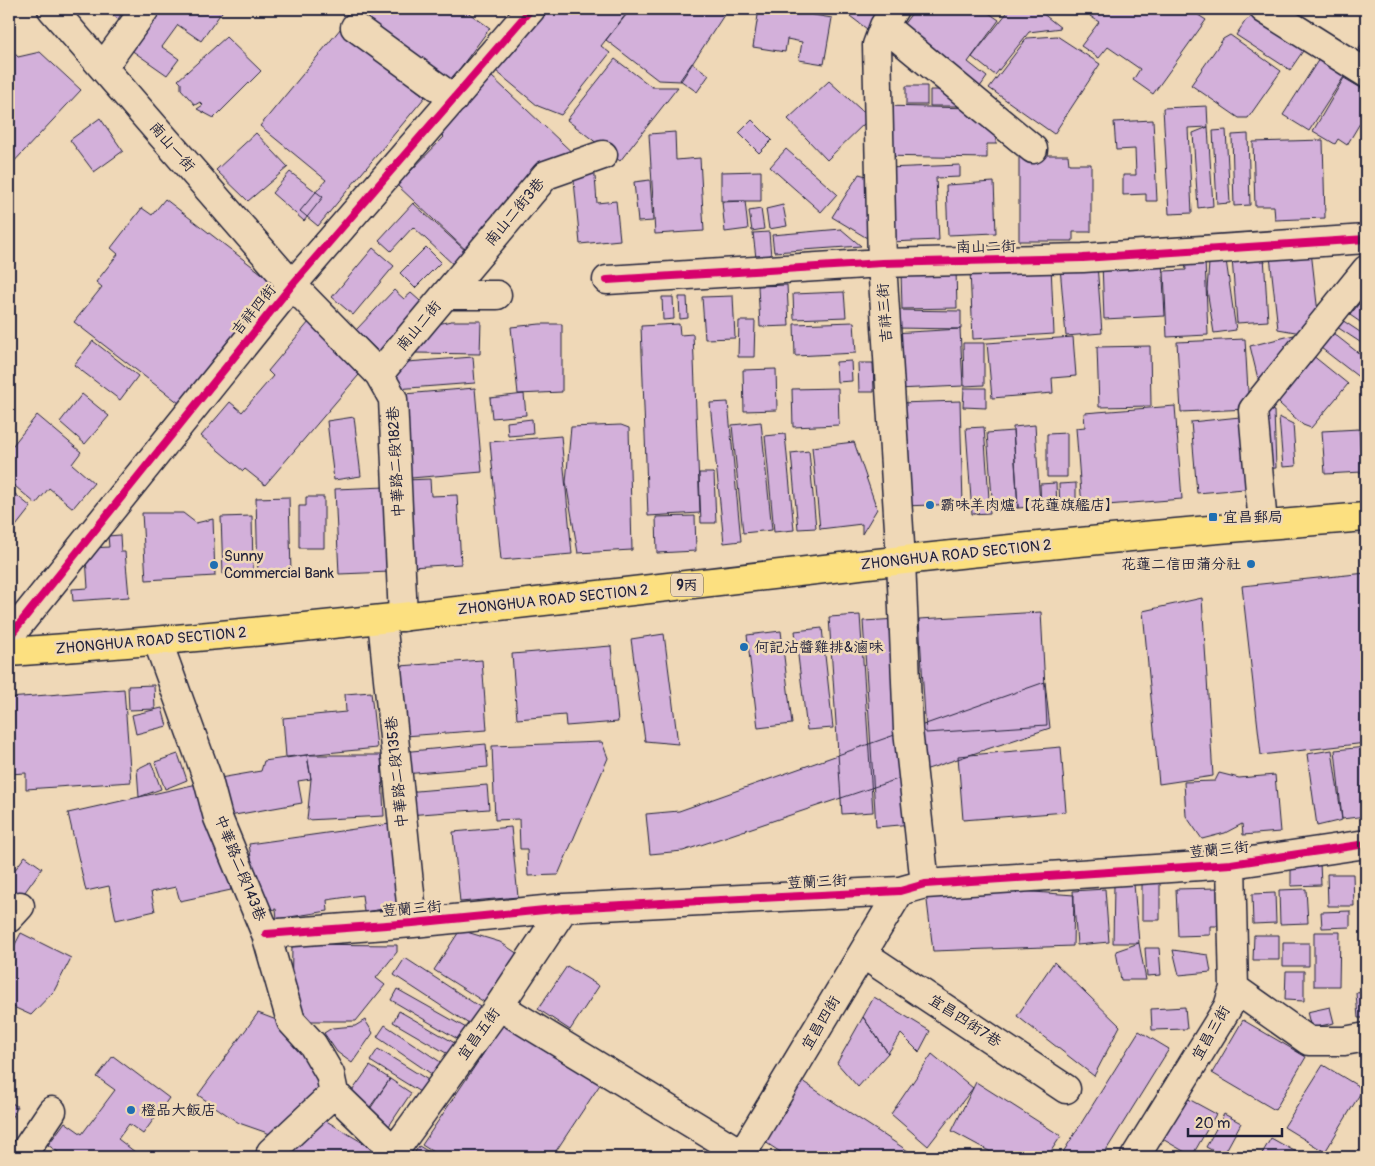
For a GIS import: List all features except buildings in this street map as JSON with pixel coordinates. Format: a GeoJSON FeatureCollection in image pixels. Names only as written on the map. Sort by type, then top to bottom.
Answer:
{"type":"FeatureCollection","features":[{"type":"Feature","properties":{"kind":"main road","name":"ZHONGHUA ROAD SECTION 2"},"geometry":{"type":"LineString","coordinates":[[9,652],[158,642],[392,618],[901,560],[1263,525],[1366,517]]}},
{"type":"Feature","properties":{"kind":"street","name":"南山一街"},"geometry":{"type":"LineString","coordinates":[[52,9],[292,285]]}},
{"type":"Feature","properties":{"kind":"street"},"geometry":{"type":"LineString","coordinates":[[103,67],[145,9]]}},
{"type":"Feature","properties":{"kind":"street","name":"吉祥四街"},"geometry":{"type":"LineString","coordinates":[[9,637],[292,285],[531,9]]}},
{"type":"Feature","properties":{"kind":"street"},"geometry":{"type":"LineString","coordinates":[[1264,9],[1366,73]]}},
{"type":"Feature","properties":{"kind":"street"},"geometry":{"type":"LineString","coordinates":[[889,17],[1033,149]]}},
{"type":"Feature","properties":{"kind":"street","name":"吉祥三街"},"geometry":{"type":"LineString","coordinates":[[889,17],[877,45],[882,263],[901,560],[913,888]]}},
{"type":"Feature","properties":{"kind":"street"},"geometry":{"type":"LineString","coordinates":[[355,27],[454,99]]}},
{"type":"Feature","properties":{"kind":"street","name":"南山二街3巷"},"geometry":{"type":"LineString","coordinates":[[445,295],[546,175],[603,155]]}},
{"type":"Feature","properties":{"kind":"street","name":"南山二街"},"geometry":{"type":"LineString","coordinates":[[607,280],[882,263],[1083,258],[1366,239]]}},
{"type":"Feature","properties":{"kind":"street"},"geometry":{"type":"LineString","coordinates":[[1263,525],[1253,410],[1366,270]]}},
{"type":"Feature","properties":{"kind":"street","name":"中華路二段182巷"},"geometry":{"type":"LineString","coordinates":[[292,285],[379,374],[393,399],[392,618]]}},
{"type":"Feature","properties":{"kind":"street","name":"南山二街"},"geometry":{"type":"LineString","coordinates":[[379,374],[445,295],[497,295]]}},
{"type":"Feature","properties":{"kind":"street","name":"中華路二段135巷"},"geometry":{"type":"LineString","coordinates":[[392,618],[413,923]]}},
{"type":"Feature","properties":{"kind":"street","name":"中華路二段143巷"},"geometry":{"type":"LineString","coordinates":[[158,642],[208,780],[218,818],[266,934],[291,1021],[313,1045],[330,1074],[334,1094]]}},
{"type":"Feature","properties":{"kind":"street","name":"荳蘭三街"},"geometry":{"type":"LineString","coordinates":[[266,934],[413,923],[564,908],[913,888],[1231,864],[1366,844]]}},
{"type":"Feature","properties":{"kind":"street","name":"宜昌三街"},"geometry":{"type":"LineString","coordinates":[[1145,1154],[1228,1007],[1234,988],[1231,864]]}},
{"type":"Feature","properties":{"kind":"street","name":"宜昌四街"},"geometry":{"type":"LineString","coordinates":[[745,1156],[863,954],[913,888]]}},
{"type":"Feature","properties":{"kind":"street","name":"宜昌五街"},"geometry":{"type":"LineString","coordinates":[[392,1154],[500,1006],[564,908]]}},
{"type":"Feature","properties":{"kind":"street","name":"宜昌四街7巷"},"geometry":{"type":"LineString","coordinates":[[863,954],[1066,1089]]}},
{"type":"Feature","properties":{"kind":"street"},"geometry":{"type":"LineString","coordinates":[[1234,988],[1309,1041],[1344,1041],[1366,1037]]}},
{"type":"Feature","properties":{"kind":"street"},"geometry":{"type":"LineString","coordinates":[[500,1006],[745,1156]]}},
{"type":"Feature","properties":{"kind":"street"},"geometry":{"type":"LineString","coordinates":[[271,1152],[334,1094],[392,1154]]}},
{"type":"Feature","properties":{"kind":"street"},"geometry":{"type":"LineString","coordinates":[[21,1157],[52,1111]]}},
{"type":"Feature","properties":{"kind":"cycle path"},"geometry":{"type":"LineString","coordinates":[[9,637],[292,285],[531,9]]}},
{"type":"Feature","properties":{"kind":"cycle path"},"geometry":{"type":"LineString","coordinates":[[607,280],[882,263],[1083,258],[1366,239]]}},
{"type":"Feature","properties":{"kind":"cycle path"},"geometry":{"type":"LineString","coordinates":[[266,934],[413,923],[564,908],[900,891],[925,884],[1231,864],[1366,844]]}},
{"type":"Feature","properties":{"kind":"place","name":"霸味羊肉爐【花蓮旗艦店】"},"geometry":{"type":"Point","coordinates":[930,505]}},
{"type":"Feature","properties":{"kind":"place","name":"宜昌郵局"},"geometry":{"type":"Point","coordinates":[1213,517]}},
{"type":"Feature","properties":{"kind":"place","name":"花蓮二信田蒲分社"},"geometry":{"type":"Point","coordinates":[1251,564]}},
{"type":"Feature","properties":{"kind":"place","name":"Sunny Commercial Bank"},"geometry":{"type":"Point","coordinates":[214,565]}},
{"type":"Feature","properties":{"kind":"place","name":"何記沾醬雞排&滷味"},"geometry":{"type":"Point","coordinates":[744,647]}},
{"type":"Feature","properties":{"kind":"place","name":"橙品大飯店"},"geometry":{"type":"Point","coordinates":[131,1110]}}]}
